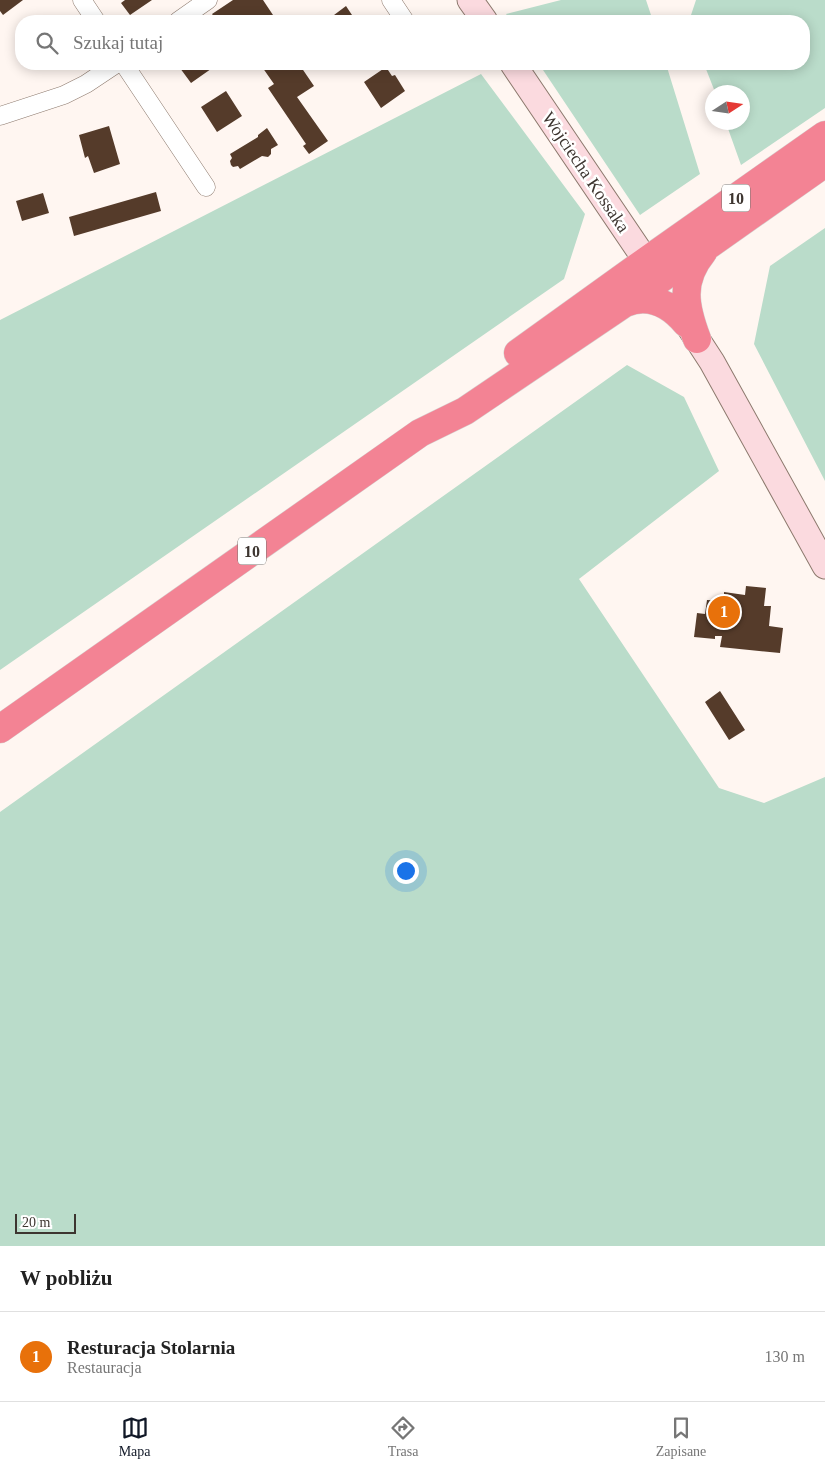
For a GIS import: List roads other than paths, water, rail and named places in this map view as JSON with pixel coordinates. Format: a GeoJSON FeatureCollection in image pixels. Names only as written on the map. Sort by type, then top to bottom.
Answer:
{"type":"FeatureCollection","features":[{"type":"Feature","properties":{"kind":"highway","name":"10"},"geometry":{"type":"LineString","coordinates":[[0,729],[420,433],[457,398],[653,270],[825,135]]}},
{"type":"Feature","properties":{"kind":"highway","name":"10"},"geometry":{"type":"LineString","coordinates":[[420,433],[465,411],[625,303],[653,270],[708,246],[825,163]]}},
{"type":"Feature","properties":{"kind":"highway"},"geometry":{"type":"LineString","coordinates":[[692,331],[686,303],[686,285],[692,270],[708,246]]}},
{"type":"Feature","properties":{"kind":"highway"},"geometry":{"type":"LineString","coordinates":[[625,303],[645,299],[658,301],[677,312],[692,331]]}},
{"type":"Feature","properties":{"kind":"street"},"geometry":{"type":"LineString","coordinates":[[82,0],[92,15]]}},
{"type":"Feature","properties":{"kind":"street"},"geometry":{"type":"LineString","coordinates":[[187,15],[208,0]]}},
{"type":"Feature","properties":{"kind":"street"},"geometry":{"type":"LineString","coordinates":[[391,0],[402,15]]}},
{"type":"Feature","properties":{"kind":"street"},"geometry":{"type":"LineString","coordinates":[[470,0],[481,15]]}},
{"type":"Feature","properties":{"kind":"street"},"geometry":{"type":"LineString","coordinates":[[0,116],[64,95],[86,84],[107,70]]}},
{"type":"Feature","properties":{"kind":"street"},"geometry":{"type":"LineString","coordinates":[[128,70],[206,187]]}},
{"type":"Feature","properties":{"kind":"street","name":"Wojciecha Kossaka"},"geometry":{"type":"LineString","coordinates":[[517,70],[653,270],[712,362],[825,566]]}},
{"type":"Feature","properties":{"kind":"place","name":"Resturacja Stolarnia"},"geometry":{"type":"Point","coordinates":[724,612]}}]}
